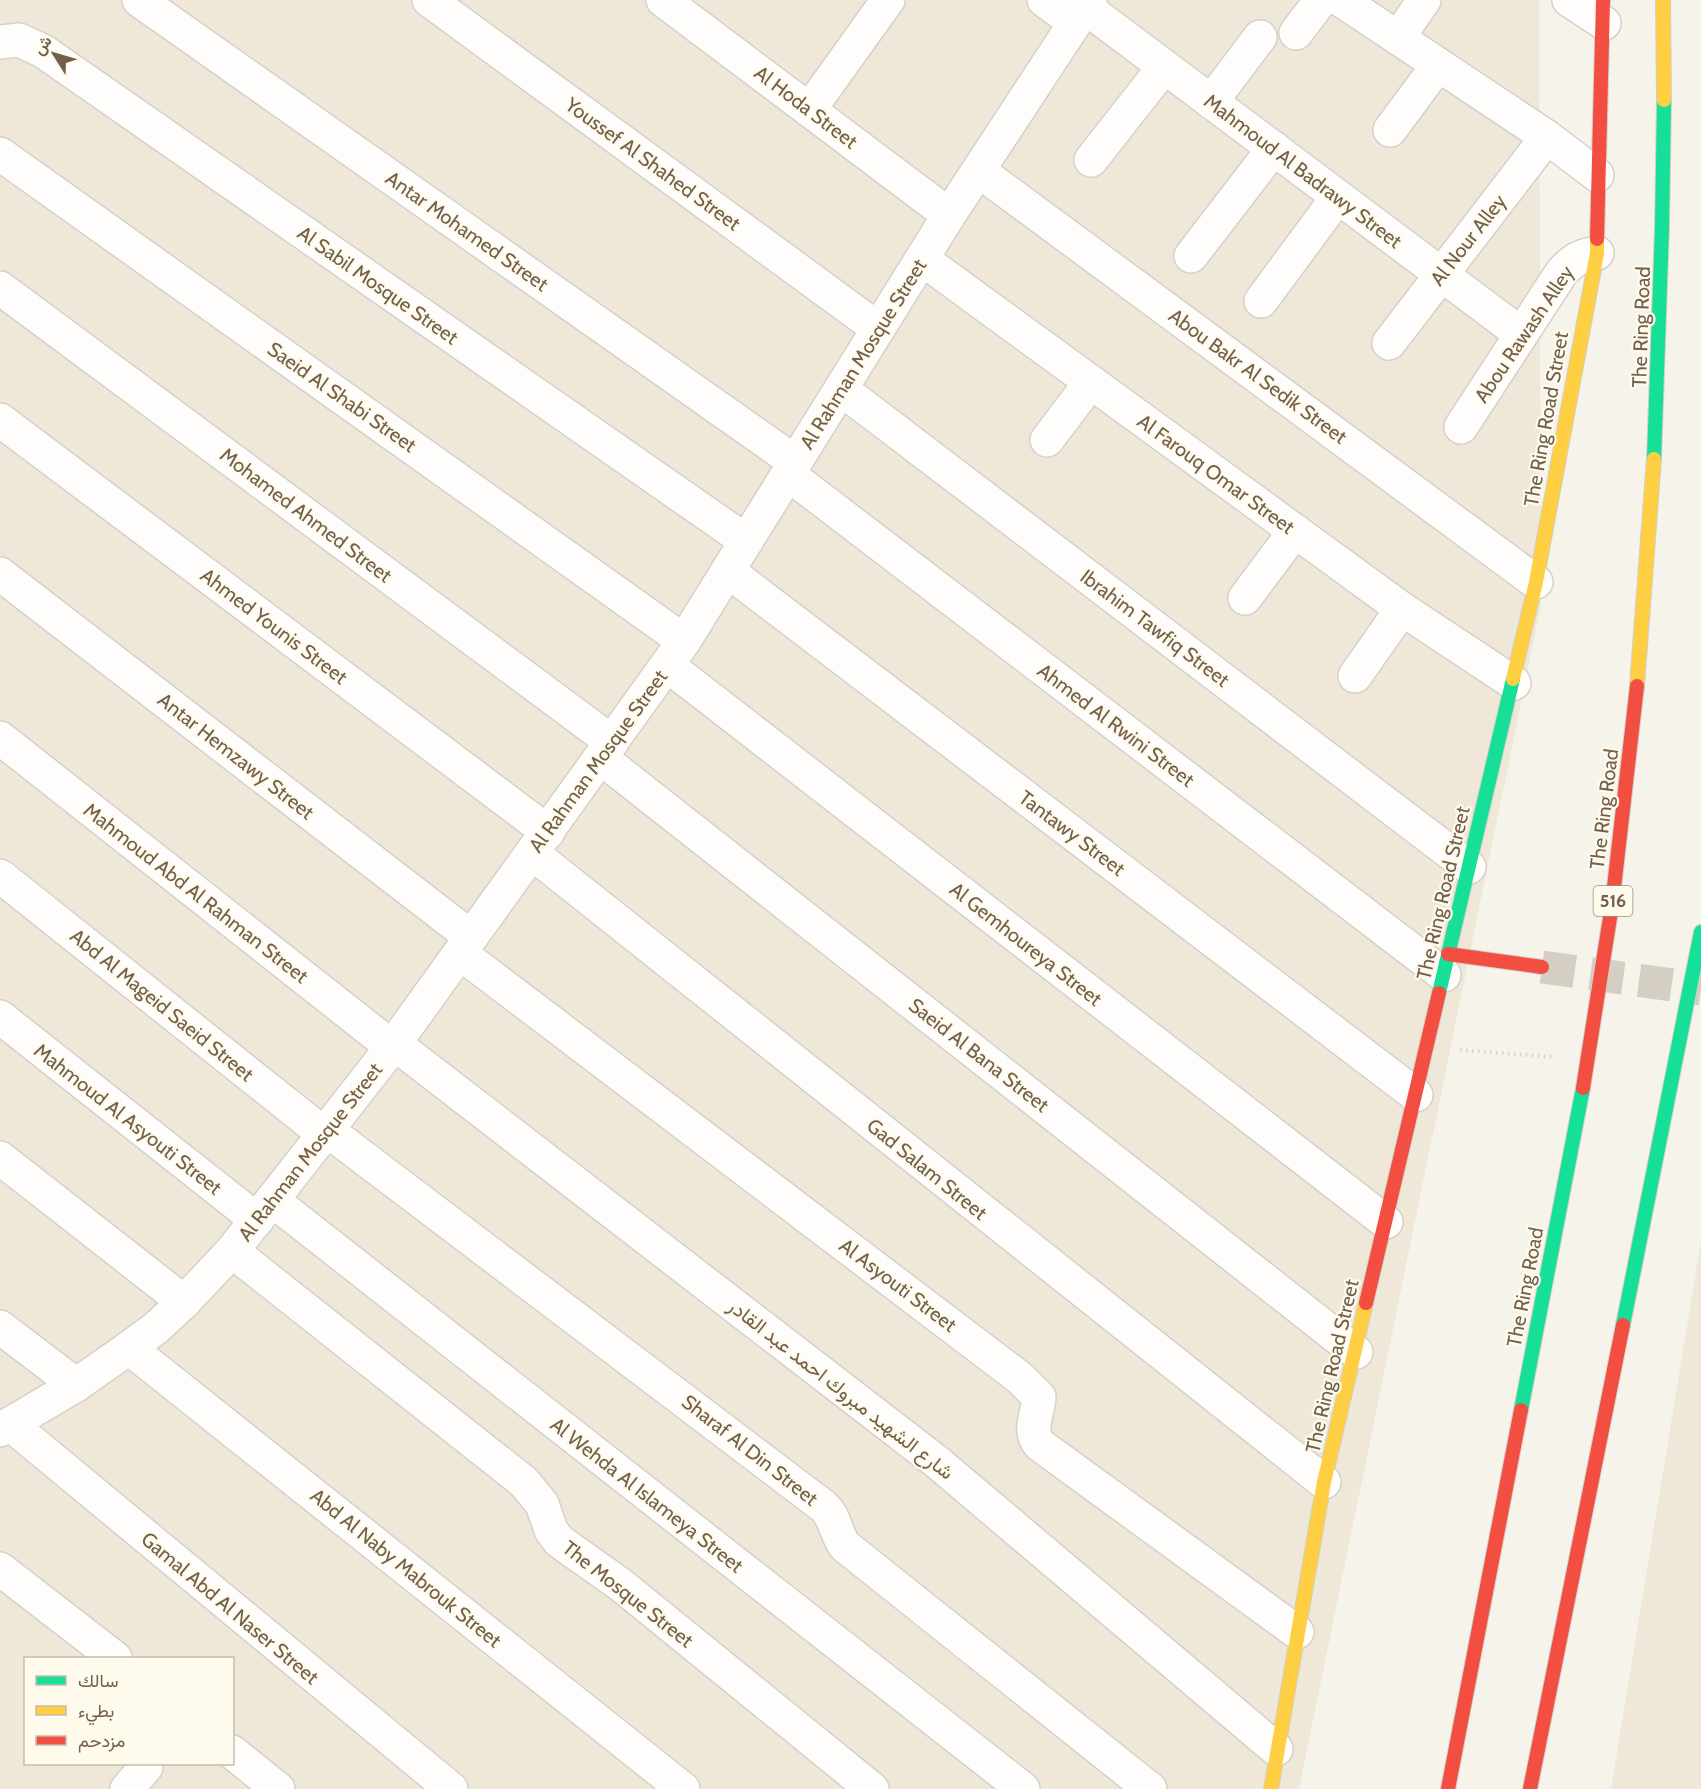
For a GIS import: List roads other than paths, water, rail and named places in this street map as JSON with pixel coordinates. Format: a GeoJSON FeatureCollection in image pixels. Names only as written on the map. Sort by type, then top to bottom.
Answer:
{"type":"FeatureCollection","features":[{"type":"Feature","properties":{"kind":"main road","name":"The Ring Road"},"geometry":{"type":"LineString","coordinates":[[1448,1789],[1588,1059],[1615,883],[1646,599],[1663,291],[1663,0]]}},
{"type":"Feature","properties":{"kind":"main road","name":"The Ring Road Street"},"geometry":{"type":"LineString","coordinates":[[1271,1789],[1276,1749],[1324,1482],[1536,582],[1597,253],[1597,175],[1603,11]]}},
{"type":"Feature","properties":{"kind":"main road"},"geometry":{"type":"LineString","coordinates":[[1530,1789],[1701,932]]}},
{"type":"Feature","properties":{"kind":"main road"},"geometry":{"type":"LineString","coordinates":[[1446,964],[1542,967]]}},
{"type":"Feature","properties":{"kind":"street","name":"Antar Mohamed Street"},"geometry":{"type":"LineString","coordinates":[[139,0],[792,468]]}},
{"type":"Feature","properties":{"kind":"street","name":"Youssef Al Shahed Street"},"geometry":{"type":"LineString","coordinates":[[429,0],[877,328]]}},
{"type":"Feature","properties":{"kind":"street","name":"Al Hoda Street"},"geometry":{"type":"LineString","coordinates":[[663,0],[949,215]]}},
{"type":"Feature","properties":{"kind":"street"},"geometry":{"type":"LineString","coordinates":[[809,110],[888,0]]}},
{"type":"Feature","properties":{"kind":"street","name":"Mahmoud Al Badrawy Street"},"geometry":{"type":"LineString","coordinates":[[1044,0],[1083,10],[1274,148],[1337,198],[1521,334]]}},
{"type":"Feature","properties":{"kind":"street"},"geometry":{"type":"LineString","coordinates":[[1296,33],[1321,0]]}},
{"type":"Feature","properties":{"kind":"street"},"geometry":{"type":"LineString","coordinates":[[1341,0],[1547,137],[1597,175]]}},
{"type":"Feature","properties":{"kind":"street"},"geometry":{"type":"LineString","coordinates":[[1398,38],[1425,0]]}},
{"type":"Feature","properties":{"kind":"street"},"geometry":{"type":"LineString","coordinates":[[1569,0],[1603,11]]}},
{"type":"Feature","properties":{"kind":"street","name":"Al Rahman Mosque Street"},"geometry":{"type":"LineString","coordinates":[[5,1427],[76,1385],[129,1348],[156,1329],[184,1302],[232,1251],[393,1045],[675,653],[877,328],[1083,10]]}},
{"type":"Feature","properties":{"kind":"street"},"geometry":{"type":"LineString","coordinates":[[1211,102],[1260,37]]}},
{"type":"Feature","properties":{"kind":"street","name":"Al Sabil Mosque Street"},"geometry":{"type":"LineString","coordinates":[[2,44],[19,40],[43,51],[746,542]]}},
{"type":"Feature","properties":{"kind":"street"},"geometry":{"type":"LineString","coordinates":[[1390,130],[1438,65]]}},
{"type":"Feature","properties":{"kind":"street"},"geometry":{"type":"LineString","coordinates":[[1091,160],[1164,67]]}},
{"type":"Feature","properties":{"kind":"street","name":"Al Nour Alley"},"geometry":{"type":"LineString","coordinates":[[1389,343],[1547,137]]}},
{"type":"Feature","properties":{"kind":"street"},"geometry":{"type":"LineString","coordinates":[[1191,256],[1274,148]]}},
{"type":"Feature","properties":{"kind":"street","name":"Saeid Al Shabi Street"},"geometry":{"type":"LineString","coordinates":[[0,153],[675,653]]}},
{"type":"Feature","properties":{"kind":"street","name":"Abou Bakr Al Sedik Street"},"geometry":{"type":"LineString","coordinates":[[979,171],[1536,582]]}},
{"type":"Feature","properties":{"kind":"street"},"geometry":{"type":"LineString","coordinates":[[1261,301],[1337,198]]}},
{"type":"Feature","properties":{"kind":"street","name":"Abou Rawash Alley"},"geometry":{"type":"LineString","coordinates":[[1461,427],[1562,272],[1572,261],[1584,255],[1597,253]]}},
{"type":"Feature","properties":{"kind":"street","name":"Al Farouq Omar Street"},"geometry":{"type":"LineString","coordinates":[[922,260],[1402,609],[1514,683]]}},
{"type":"Feature","properties":{"kind":"street","name":"Mohamed Ahmed Street"},"geometry":{"type":"LineString","coordinates":[[0,288],[607,750]]}},
{"type":"Feature","properties":{"kind":"street"},"geometry":{"type":"LineString","coordinates":[[1047,440],[1090,382]]}},
{"type":"Feature","properties":{"kind":"street","name":"Ibrahim Tawfiq Street"},"geometry":{"type":"LineString","coordinates":[[841,388],[1469,867]]}},
{"type":"Feature","properties":{"kind":"street","name":"Ahmed Younis Street"},"geometry":{"type":"LineString","coordinates":[[0,420],[540,843]]}},
{"type":"Feature","properties":{"kind":"street","name":"Ahmed Al Rwini Street"},"geometry":{"type":"LineString","coordinates":[[792,468],[1446,964]]}},
{"type":"Feature","properties":{"kind":"street"},"geometry":{"type":"LineString","coordinates":[[1245,598],[1295,531]]}},
{"type":"Feature","properties":{"kind":"street","name":"Tantawy Street"},"geometry":{"type":"LineString","coordinates":[[728,571],[1416,1095]]}},
{"type":"Feature","properties":{"kind":"street","name":"Antar Hemzawy Street"},"geometry":{"type":"LineString","coordinates":[[0,574],[466,945]]}},
{"type":"Feature","properties":{"kind":"street"},"geometry":{"type":"LineString","coordinates":[[1355,676],[1402,609]]}},
{"type":"Feature","properties":{"kind":"street","name":"Al Gemhoureya Street"},"geometry":{"type":"LineString","coordinates":[[675,653],[1386,1222]]}},
{"type":"Feature","properties":{"kind":"street","name":"Mahmoud Abd Al Rahman Street"},"geometry":{"type":"LineString","coordinates":[[0,738],[393,1045]]}},
{"type":"Feature","properties":{"kind":"street","name":"Saeid Al Bana Street"},"geometry":{"type":"LineString","coordinates":[[607,750],[1356,1352]]}},
{"type":"Feature","properties":{"kind":"street","name":"Gad Salam Street"},"geometry":{"type":"LineString","coordinates":[[540,843],[1324,1482]]}},
{"type":"Feature","properties":{"kind":"street","name":"Abd Al Mageid Saeid Street"},"geometry":{"type":"LineString","coordinates":[[0,876],[326,1132]]}},
{"type":"Feature","properties":{"kind":"street","name":"Al Asyouti Street"},"geometry":{"type":"LineString","coordinates":[[466,945],[1020,1378],[1039,1397],[1032,1429],[1034,1438],[1040,1445],[1298,1632]]}},
{"type":"Feature","properties":{"kind":"street","name":"Mahmoud Al Asyouti Street"},"geometry":{"type":"LineString","coordinates":[[0,1017],[264,1210]]}},
{"type":"Feature","properties":{"kind":"street","name":"شارع الشهيد مبروك احمد عبد القادر"},"geometry":{"type":"LineString","coordinates":[[393,1045],[937,1462],[1276,1749]]}},
{"type":"Feature","properties":{"kind":"street","name":"Sharaf Al Din Street"},"geometry":{"type":"LineString","coordinates":[[326,1132],[823,1506],[835,1520],[845,1546],[1150,1789]]}},
{"type":"Feature","properties":{"kind":"street"},"geometry":{"type":"LineString","coordinates":[[0,1158],[184,1302]]}},
{"type":"Feature","properties":{"kind":"street","name":"Al Wehda Al Islameya Street"},"geometry":{"type":"LineString","coordinates":[[264,1210],[1023,1789]]}},
{"type":"Feature","properties":{"kind":"street","name":"The Mosque Street"},"geometry":{"type":"LineString","coordinates":[[232,1251],[524,1482],[542,1504],[551,1530],[559,1541],[621,1585],[872,1789]]}},
{"type":"Feature","properties":{"kind":"street"},"geometry":{"type":"LineString","coordinates":[[0,1327],[76,1385]]}},
{"type":"Feature","properties":{"kind":"street","name":"Abd Al Naby Mabrouk Street"},"geometry":{"type":"LineString","coordinates":[[129,1348],[683,1789]]}},
{"type":"Feature","properties":{"kind":"street","name":"Gamal Abd Al Naser Street"},"geometry":{"type":"LineString","coordinates":[[5,1427],[451,1789]]}},
{"type":"Feature","properties":{"kind":"street"},"geometry":{"type":"LineString","coordinates":[[0,1569],[112,1657]]}},
{"type":"Feature","properties":{"kind":"street"},"geometry":{"type":"LineString","coordinates":[[234,1754],[278,1789]]}},
{"type":"Feature","properties":{"kind":"tunnel"},"geometry":{"type":"LineString","coordinates":[[1542,967],[1701,989]]}}]}
